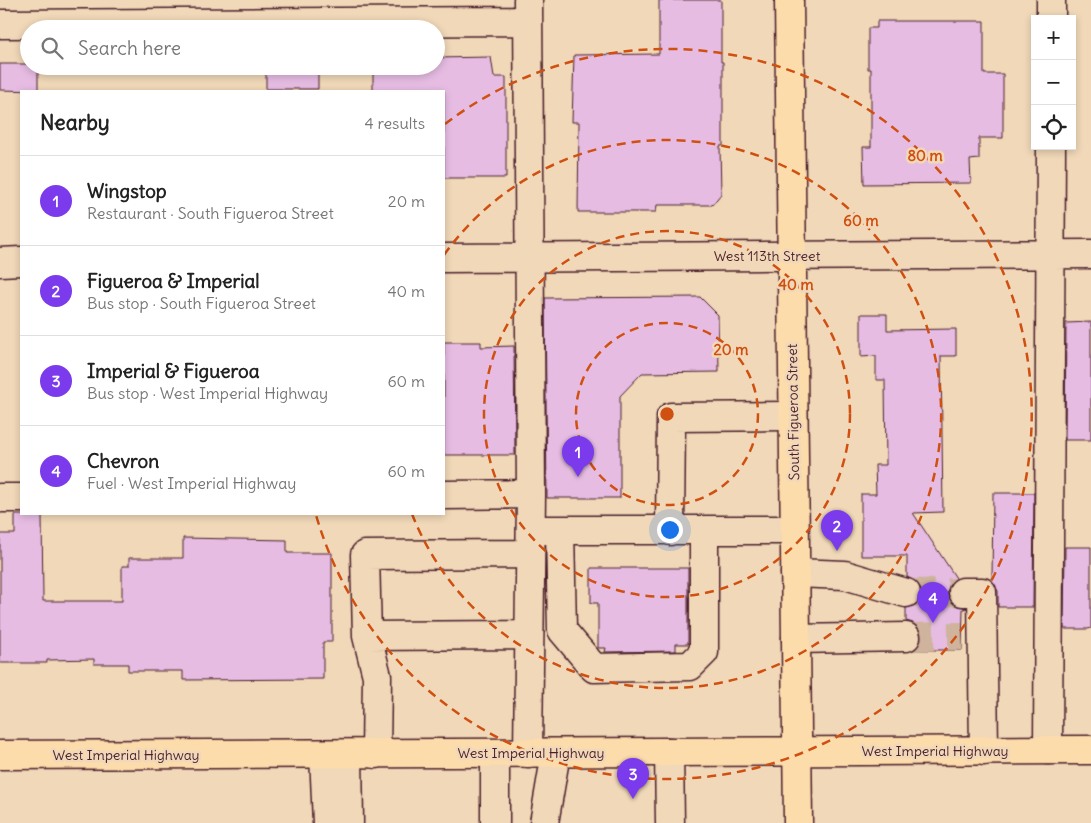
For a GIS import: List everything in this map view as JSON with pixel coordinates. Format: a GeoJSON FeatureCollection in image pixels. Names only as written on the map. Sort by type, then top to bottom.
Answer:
{"type":"FeatureCollection","features":[{"type":"Feature","properties":{"kind":"main road","name":"South Figueroa Street"},"geometry":{"type":"LineString","coordinates":[[789,0],[798,823]]}},
{"type":"Feature","properties":{"kind":"main road","name":"West Imperial Highway"},"geometry":{"type":"LineString","coordinates":[[0,755],[1091,750]]}},
{"type":"Feature","properties":{"kind":"street"},"geometry":{"type":"LineString","coordinates":[[1051,0],[1051,15]]}},
{"type":"Feature","properties":{"kind":"street"},"geometry":{"type":"LineString","coordinates":[[162,20],[528,11],[528,258],[531,494],[528,753]]}},
{"type":"Feature","properties":{"kind":"street"},"geometry":{"type":"LineString","coordinates":[[0,24],[20,24]]}},
{"type":"Feature","properties":{"kind":"street"},"geometry":{"type":"LineString","coordinates":[[1048,750],[1051,475],[1049,254],[1051,150]]}},
{"type":"Feature","properties":{"kind":"street","name":"West 113th Street"},"geometry":{"type":"LineString","coordinates":[[445,258],[1091,254]]}},
{"type":"Feature","properties":{"kind":"street"},"geometry":{"type":"LineString","coordinates":[[0,262],[20,262]]}},
{"type":"Feature","properties":{"kind":"street"},"geometry":{"type":"LineString","coordinates":[[670,531],[671,417],[793,416]]}},
{"type":"Feature","properties":{"kind":"street"},"geometry":{"type":"LineString","coordinates":[[445,495],[531,494]]}},
{"type":"Feature","properties":{"kind":"street"},"geometry":{"type":"LineString","coordinates":[[0,498],[20,498]]}},
{"type":"Feature","properties":{"kind":"street"},"geometry":{"type":"LineString","coordinates":[[560,530],[562,630],[594,668],[690,666],[704,652],[704,530]]}},
{"type":"Feature","properties":{"kind":"street"},"geometry":{"type":"LineString","coordinates":[[376,754],[377,676],[367,636],[364,555],[530,542],[560,530],[794,530]]}},
{"type":"Feature","properties":{"kind":"street"},"geometry":{"type":"LineString","coordinates":[[795,573],[845,575],[906,593]]}},
{"type":"Feature","properties":{"kind":"street"},"geometry":{"type":"LineString","coordinates":[[963,592],[982,592],[972,636],[984,751]]}},
{"type":"Feature","properties":{"kind":"street"},"geometry":{"type":"LineString","coordinates":[[367,636],[529,635]]}},
{"type":"Feature","properties":{"kind":"street"},"geometry":{"type":"LineString","coordinates":[[796,639],[906,637]]}},
{"type":"Feature","properties":{"kind":"street"},"geometry":{"type":"LineString","coordinates":[[669,752],[670,823]]}},
{"type":"Feature","properties":{"kind":"street"},"geometry":{"type":"LineString","coordinates":[[544,823],[556,753]]}},
{"type":"Feature","properties":{"kind":"street"},"geometry":{"type":"LineString","coordinates":[[327,823],[336,754]]}},
{"type":"Feature","properties":{"kind":"street"},"geometry":{"type":"LineString","coordinates":[[336,754],[349,823]]}},
{"type":"Feature","properties":{"kind":"street"},"geometry":{"type":"LineString","coordinates":[[495,754],[495,823]]}},
{"type":"Feature","properties":{"kind":"building"},"geometry":{"type":"Polygon","coordinates":[[[659,0],[721,0],[723,146],[720,146],[721,194],[712,205],[657,205],[656,212],[578,212],[579,122],[572,122],[574,55],[659,54],[659,0]]]}},
{"type":"Feature","properties":{"kind":"building"},"geometry":{"type":"Polygon","coordinates":[[[877,21],[984,21],[984,74],[1003,74],[1003,138],[979,138],[979,159],[970,160],[971,183],[864,184],[863,147],[871,147],[871,69],[868,69],[868,28],[877,28],[877,21]]]}},
{"type":"Feature","properties":{"kind":"building"},"geometry":{"type":"Polygon","coordinates":[[[491,57],[494,77],[506,77],[506,178],[445,178],[445,90],[373,90],[373,75],[445,75],[445,58],[491,57]]]}},
{"type":"Feature","properties":{"kind":"building"},"geometry":{"type":"Polygon","coordinates":[[[0,64],[20,64],[20,75],[38,75],[38,90],[0,90],[0,64]]]}},
{"type":"Feature","properties":{"kind":"building"},"geometry":{"type":"Polygon","coordinates":[[[266,75],[318,75],[318,89],[266,89],[266,75]]]}},
{"type":"Feature","properties":{"kind":"building"},"geometry":{"type":"Polygon","coordinates":[[[700,297],[718,315],[719,372],[642,373],[620,396],[620,498],[547,498],[545,298],[700,297]]]}},
{"type":"Feature","properties":{"kind":"building"},"geometry":{"type":"Polygon","coordinates":[[[861,314],[887,314],[887,330],[956,329],[956,356],[941,356],[943,512],[913,513],[956,578],[950,584],[947,592],[949,599],[955,605],[967,608],[963,609],[962,650],[915,650],[920,644],[922,636],[919,629],[913,623],[906,621],[906,608],[917,604],[921,598],[921,590],[917,582],[907,577],[907,556],[861,556],[861,494],[876,494],[875,465],[886,465],[885,380],[876,380],[876,356],[861,357],[861,314]]]}},
{"type":"Feature","properties":{"kind":"building"},"geometry":{"type":"Polygon","coordinates":[[[1091,322],[1091,440],[1065,440],[1066,323],[1091,322]]]}},
{"type":"Feature","properties":{"kind":"building"},"geometry":{"type":"Polygon","coordinates":[[[445,342],[481,342],[481,347],[514,346],[515,455],[445,455],[445,342]]]}},
{"type":"Feature","properties":{"kind":"building"},"geometry":{"type":"Polygon","coordinates":[[[993,493],[1034,493],[1033,607],[998,607],[998,591],[992,581],[993,493]]]}},
{"type":"Feature","properties":{"kind":"building"},"geometry":{"type":"Polygon","coordinates":[[[15,515],[42,515],[43,601],[122,601],[122,566],[129,566],[129,558],[183,558],[183,538],[287,540],[287,553],[332,553],[332,642],[323,642],[323,679],[183,680],[183,671],[128,671],[128,664],[94,664],[94,659],[47,660],[47,663],[0,663],[0,534],[15,534],[15,515]]]}},
{"type":"Feature","properties":{"kind":"building"},"geometry":{"type":"Polygon","coordinates":[[[1065,547],[1091,547],[1091,628],[1088,629],[1064,629],[1065,547]]]}},
{"type":"Feature","properties":{"kind":"building"},"geometry":{"type":"Polygon","coordinates":[[[591,568],[688,568],[688,644],[676,644],[676,651],[605,652],[606,648],[598,648],[598,603],[591,603],[591,568]]]}},
{"type":"Feature","properties":{"kind":"tunnel"},"geometry":{"type":"LineString","coordinates":[[906,593],[963,592]]}},
{"type":"Feature","properties":{"kind":"tunnel"},"geometry":{"type":"LineString","coordinates":[[906,637],[962,636]]}},
{"type":"Feature","properties":{"kind":"place","name":"Wingstop"},"geometry":{"type":"Point","coordinates":[578,477]}},
{"type":"Feature","properties":{"kind":"place","name":"Figueroa & Imperial"},"geometry":{"type":"Point","coordinates":[837,551]}},
{"type":"Feature","properties":{"kind":"place","name":"Chevron"},"geometry":{"type":"Point","coordinates":[933,623]}},
{"type":"Feature","properties":{"kind":"place","name":"Imperial & Figueroa"},"geometry":{"type":"Point","coordinates":[633,799]}}]}
